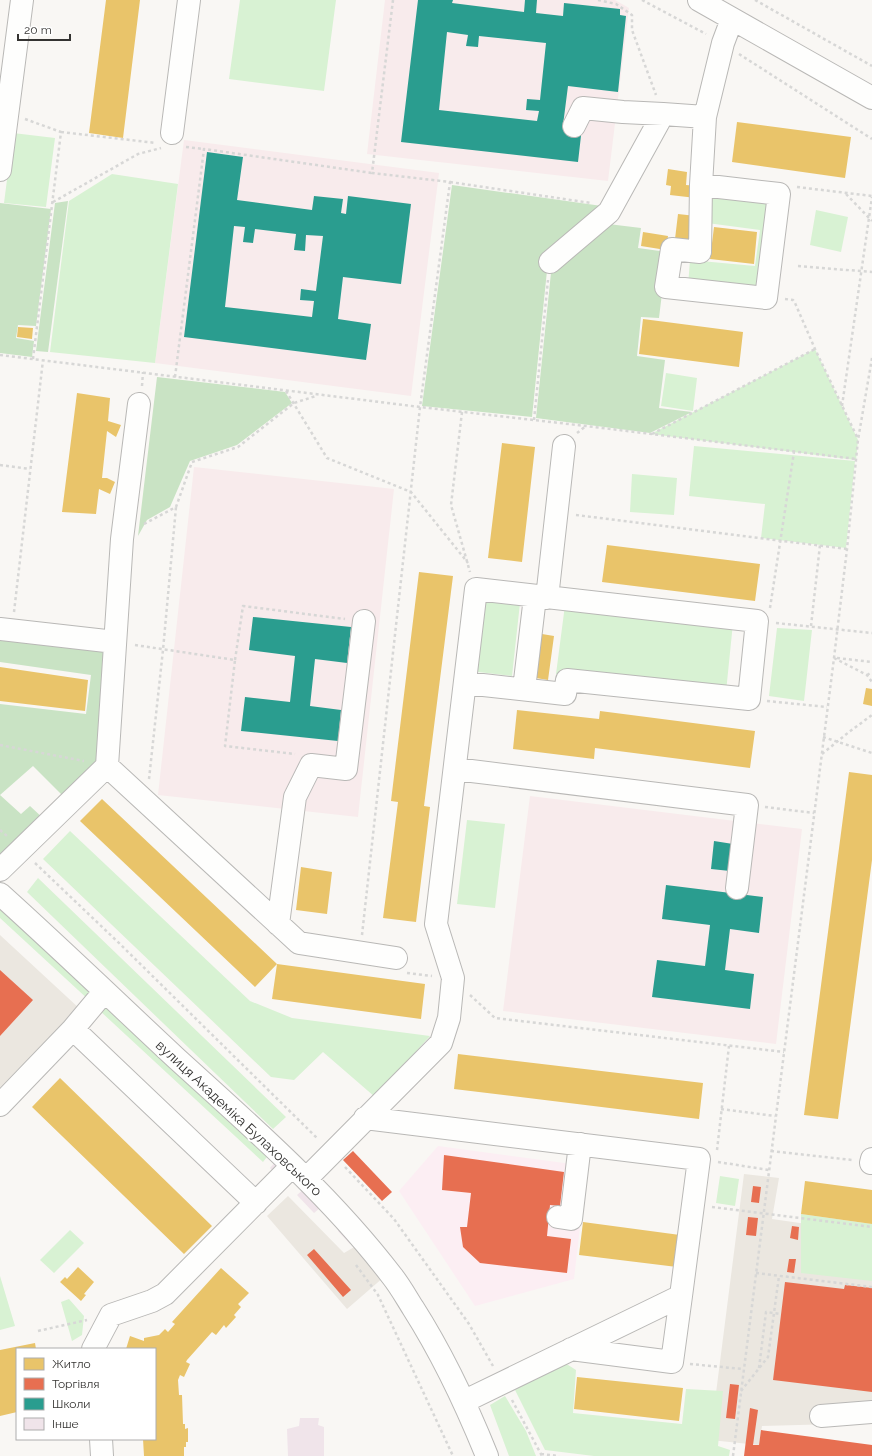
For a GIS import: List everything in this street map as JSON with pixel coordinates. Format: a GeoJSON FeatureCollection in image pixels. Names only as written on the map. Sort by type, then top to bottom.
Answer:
{"type":"FeatureCollection","features":[{"type":"Feature","properties":{"kind":"street"},"geometry":{"type":"LineString","coordinates":[[0,170],[22,0]]}},
{"type":"Feature","properties":{"kind":"street"},"geometry":{"type":"LineString","coordinates":[[171,143],[189,0]]}},
{"type":"Feature","properties":{"kind":"street"},"geometry":{"type":"LineString","coordinates":[[699,0],[872,98]]}},
{"type":"Feature","properties":{"kind":"street"},"geometry":{"type":"LineString","coordinates":[[702,185],[779,194],[766,298],[666,287],[672,249],[700,252],[702,185],[705,117],[723,43],[732,19]]}},
{"type":"Feature","properties":{"kind":"street"},"geometry":{"type":"LineString","coordinates":[[574,126],[583,108],[705,117]]}},
{"type":"Feature","properties":{"kind":"street"},"geometry":{"type":"LineString","coordinates":[[550,262],[609,212],[663,114]]}},
{"type":"Feature","properties":{"kind":"street"},"geometry":{"type":"LineString","coordinates":[[0,870],[107,766],[122,539],[140,404]]}},
{"type":"Feature","properties":{"kind":"street"},"geometry":{"type":"LineString","coordinates":[[524,690],[556,512],[564,446]]}},
{"type":"Feature","properties":{"kind":"street"},"geometry":{"type":"LineString","coordinates":[[94,1348],[111,1315],[152,1301],[165,1294],[256,1203],[299,1172],[332,1153],[441,1043],[449,1018],[453,978],[436,924],[476,589],[763,622],[749,699],[567,680],[565,694],[465,683]]}},
{"type":"Feature","properties":{"kind":"street"},"geometry":{"type":"LineString","coordinates":[[278,924],[295,797],[311,765],[346,769],[364,621]]}},
{"type":"Feature","properties":{"kind":"street"},"geometry":{"type":"LineString","coordinates":[[6,630],[115,642]]}},
{"type":"Feature","properties":{"kind":"street"},"geometry":{"type":"LineString","coordinates":[[107,766],[299,943],[360,952],[401,965]]}},
{"type":"Feature","properties":{"kind":"street"},"geometry":{"type":"LineString","coordinates":[[455,769],[747,805],[737,888]]}},
{"type":"Feature","properties":{"kind":"street","name":"вулиця Академіка Булаховського"},"geometry":{"type":"LineString","coordinates":[[0,894],[104,992],[266,1139],[362,1240],[393,1277],[431,1335],[465,1401],[487,1456]]}},
{"type":"Feature","properties":{"kind":"street"},"geometry":{"type":"LineString","coordinates":[[0,1105],[73,1030],[104,992]]}},
{"type":"Feature","properties":{"kind":"street"},"geometry":{"type":"LineString","coordinates":[[73,1030],[256,1203]]}},
{"type":"Feature","properties":{"kind":"street"},"geometry":{"type":"LineString","coordinates":[[365,1118],[707,1161],[693,1205],[672,1362],[571,1349]]}},
{"type":"Feature","properties":{"kind":"street"},"geometry":{"type":"LineString","coordinates":[[558,1218],[571,1219],[580,1144]]}},
{"type":"Feature","properties":{"kind":"street"},"geometry":{"type":"LineString","coordinates":[[465,1401],[681,1296]]}},
{"type":"Feature","properties":{"kind":"street"},"geometry":{"type":"LineString","coordinates":[[821,1416],[872,1412]]}},
{"type":"Feature","properties":{"kind":"street"},"geometry":{"type":"LineString","coordinates":[[101,1440],[102,1456]]}},
{"type":"Feature","properties":{"kind":"path"},"geometry":{"type":"LineString","coordinates":[[372,173],[393,0]]}},
{"type":"Feature","properties":{"kind":"path"},"geometry":{"type":"LineString","coordinates":[[598,0],[616,4],[632,15],[632,30],[663,114]]}},
{"type":"Feature","properties":{"kind":"path"},"geometry":{"type":"LineString","coordinates":[[642,0],[723,43],[872,139]]}},
{"type":"Feature","properties":{"kind":"path"},"geometry":{"type":"LineString","coordinates":[[755,0],[872,66]]}},
{"type":"Feature","properties":{"kind":"path"},"geometry":{"type":"LineString","coordinates":[[7,113],[62,132],[171,143],[204,149],[372,173],[450,182],[612,206]]}},
{"type":"Feature","properties":{"kind":"path"},"geometry":{"type":"LineString","coordinates":[[33,359],[62,132]]}},
{"type":"Feature","properties":{"kind":"path"},"geometry":{"type":"LineString","coordinates":[[52,202],[138,154],[171,143]]}},
{"type":"Feature","properties":{"kind":"path"},"geometry":{"type":"LineString","coordinates":[[175,377],[204,149]]}},
{"type":"Feature","properties":{"kind":"path"},"geometry":{"type":"LineString","coordinates":[[360,952],[420,408],[450,182]]}},
{"type":"Feature","properties":{"kind":"path"},"geometry":{"type":"LineString","coordinates":[[846,193],[872,221]]}},
{"type":"Feature","properties":{"kind":"path"},"geometry":{"type":"LineString","coordinates":[[842,406],[872,197]]}},
{"type":"Feature","properties":{"kind":"path"},"geometry":{"type":"LineString","coordinates":[[534,420],[550,262]]}},
{"type":"Feature","properties":{"kind":"path"},"geometry":{"type":"LineString","coordinates":[[798,266],[872,272]]}},
{"type":"Feature","properties":{"kind":"path"},"geometry":{"type":"LineString","coordinates":[[795,303],[858,440]]}},
{"type":"Feature","properties":{"kind":"path"},"geometry":{"type":"LineString","coordinates":[[651,434],[815,349]]}},
{"type":"Feature","properties":{"kind":"path"},"geometry":{"type":"LineString","coordinates":[[0,355],[420,408],[534,420],[856,460]]}},
{"type":"Feature","properties":{"kind":"path"},"geometry":{"type":"LineString","coordinates":[[733,1456],[834,658],[858,440],[872,358]]}},
{"type":"Feature","properties":{"kind":"path"},"geometry":{"type":"LineString","coordinates":[[6,630],[30,469],[43,360]]}},
{"type":"Feature","properties":{"kind":"path"},"geometry":{"type":"LineString","coordinates":[[286,391],[327,458],[411,492],[468,563]]}},
{"type":"Feature","properties":{"kind":"path"},"geometry":{"type":"LineString","coordinates":[[146,802],[163,650],[176,507],[192,462],[238,447],[294,403],[318,395]]}},
{"type":"Feature","properties":{"kind":"path"},"geometry":{"type":"LineString","coordinates":[[462,412],[451,505],[476,589]]}},
{"type":"Feature","properties":{"kind":"path"},"geometry":{"type":"LineString","coordinates":[[794,452],[781,540],[763,622],[872,633]]}},
{"type":"Feature","properties":{"kind":"path"},"geometry":{"type":"LineString","coordinates":[[0,465],[30,469]]}},
{"type":"Feature","properties":{"kind":"path"},"geometry":{"type":"LineString","coordinates":[[122,539],[148,521],[176,507]]}},
{"type":"Feature","properties":{"kind":"path"},"geometry":{"type":"LineString","coordinates":[[556,512],[847,549]]}},
{"type":"Feature","properties":{"kind":"path"},"geometry":{"type":"LineString","coordinates":[[811,626],[820,545]]}},
{"type":"Feature","properties":{"kind":"path"},"geometry":{"type":"LineString","coordinates":[[311,765],[301,755],[225,746],[243,606],[364,621]]}},
{"type":"Feature","properties":{"kind":"path"},"geometry":{"type":"LineString","coordinates":[[115,642],[235,660]]}},
{"type":"Feature","properties":{"kind":"path"},"geometry":{"type":"LineString","coordinates":[[834,658],[872,662]]}},
{"type":"Feature","properties":{"kind":"path"},"geometry":{"type":"LineString","coordinates":[[834,658],[867,675],[872,682]]}},
{"type":"Feature","properties":{"kind":"path"},"geometry":{"type":"LineString","coordinates":[[867,675],[872,672]]}},
{"type":"Feature","properties":{"kind":"path"},"geometry":{"type":"LineString","coordinates":[[749,699],[827,708]]}},
{"type":"Feature","properties":{"kind":"path"},"geometry":{"type":"LineString","coordinates":[[821,755],[872,715]]}},
{"type":"Feature","properties":{"kind":"path"},"geometry":{"type":"LineString","coordinates":[[823,737],[872,753]]}},
{"type":"Feature","properties":{"kind":"path"},"geometry":{"type":"LineString","coordinates":[[0,745],[107,766]]}},
{"type":"Feature","properties":{"kind":"path"},"geometry":{"type":"LineString","coordinates":[[747,805],[814,813]]}},
{"type":"Feature","properties":{"kind":"path"},"geometry":{"type":"LineString","coordinates":[[0,830],[132,955],[332,1153],[394,1219],[469,1324],[503,1382],[541,1455],[559,1456]]}},
{"type":"Feature","properties":{"kind":"path"},"geometry":{"type":"LineString","coordinates":[[401,965],[453,978],[495,1018],[784,1052]]}},
{"type":"Feature","properties":{"kind":"path"},"geometry":{"type":"LineString","coordinates":[[729,1046],[721,1109],[707,1161],[769,1170]]}},
{"type":"Feature","properties":{"kind":"path"},"geometry":{"type":"LineString","coordinates":[[721,1109],[776,1116]]}},
{"type":"Feature","properties":{"kind":"path"},"geometry":{"type":"LineString","coordinates":[[771,1151],[872,1163]]}},
{"type":"Feature","properties":{"kind":"path"},"geometry":{"type":"LineString","coordinates":[[693,1205],[872,1227]]}},
{"type":"Feature","properties":{"kind":"path"},"geometry":{"type":"LineString","coordinates":[[756,1273],[872,1287]]}},
{"type":"Feature","properties":{"kind":"path"},"geometry":{"type":"LineString","coordinates":[[741,1391],[768,1357],[779,1276]]}},
{"type":"Feature","properties":{"kind":"path"},"geometry":{"type":"LineString","coordinates":[[759,1369],[766,1312],[781,1314]]}},
{"type":"Feature","properties":{"kind":"path"},"geometry":{"type":"LineString","coordinates":[[38,1331],[111,1315]]}},
{"type":"Feature","properties":{"kind":"path"},"geometry":{"type":"LineString","coordinates":[[672,1362],[744,1369]]}},
{"type":"Feature","properties":{"kind":"shaded area"},"geometry":{"type":"Polygon","coordinates":[[[385,0],[615,0],[629,8],[608,181],[367,154],[385,0]]]}},
{"type":"Feature","properties":{"kind":"shaded area"},"geometry":{"type":"Polygon","coordinates":[[[184,140],[439,173],[411,396],[155,363],[184,140]]]}},
{"type":"Feature","properties":{"kind":"shaded area"},"geometry":{"type":"Polygon","coordinates":[[[194,467],[394,489],[358,817],[158,795],[194,467]]]}},
{"type":"Feature","properties":{"kind":"shaded area"},"geometry":{"type":"Polygon","coordinates":[[[530,796],[802,829],[776,1044],[503,1011],[530,796]]]}},
{"type":"Feature","properties":{"kind":"shaded area"},"geometry":{"type":"Polygon","coordinates":[[[0,935],[80,1009],[0,1093],[0,935]]]}},
{"type":"Feature","properties":{"kind":"shaded area"},"geometry":{"type":"Polygon","coordinates":[[[438,1146],[587,1166],[574,1279],[475,1306],[399,1191],[438,1146]]]}},
{"type":"Feature","properties":{"kind":"shaded area"},"geometry":{"type":"Polygon","coordinates":[[[744,1174],[779,1178],[772,1219],[807,1224],[872,1278],[872,1423],[762,1426],[759,1445],[710,1440],[744,1174]]]}},
{"type":"Feature","properties":{"kind":"shaded area"},"geometry":{"type":"Polygon","coordinates":[[[288,1196],[344,1253],[356,1246],[384,1277],[347,1309],[267,1216],[288,1196]]]}},
{"type":"Feature","properties":{"kind":"green space"},"geometry":{"type":"Polygon","coordinates":[[[240,0],[336,0],[324,91],[229,79],[240,0]]]}},
{"type":"Feature","properties":{"kind":"green space"},"geometry":{"type":"Polygon","coordinates":[[[13,133],[55,138],[46,207],[4,203],[13,133]]]}},
{"type":"Feature","properties":{"kind":"green space"},"geometry":{"type":"Polygon","coordinates":[[[112,174],[178,184],[155,363],[50,352],[69,201],[112,174]]]}},
{"type":"Feature","properties":{"kind":"green space"},"geometry":{"type":"Polygon","coordinates":[[[452,185],[609,207],[548,261],[532,417],[422,406],[452,185]]]}},
{"type":"Feature","properties":{"kind":"green space"},"geometry":{"type":"Polygon","coordinates":[[[711,188],[777,196],[764,295],[688,286],[690,260],[755,266],[760,230],[707,223],[711,188]]]}},
{"type":"Feature","properties":{"kind":"green space"},"geometry":{"type":"Polygon","coordinates":[[[68,201],[48,352],[36,351],[55,203],[68,201]]]}},
{"type":"Feature","properties":{"kind":"green space"},"geometry":{"type":"Polygon","coordinates":[[[0,203],[51,209],[36,326],[18,325],[16,338],[34,341],[32,357],[0,353],[0,203]]]}},
{"type":"Feature","properties":{"kind":"green space"},"geometry":{"type":"Polygon","coordinates":[[[816,210],[848,217],[841,252],[810,245],[816,210]]]}},
{"type":"Feature","properties":{"kind":"green space"},"geometry":{"type":"Polygon","coordinates":[[[600,223],[641,228],[638,248],[667,252],[659,318],[641,317],[637,356],[665,360],[659,408],[692,412],[650,433],[536,418],[552,263],[600,223]]]}},
{"type":"Feature","properties":{"kind":"green space"},"geometry":{"type":"Polygon","coordinates":[[[815,349],[858,440],[856,460],[651,434],[815,349]]]}},
{"type":"Feature","properties":{"kind":"green space"},"geometry":{"type":"Polygon","coordinates":[[[666,373],[697,378],[693,411],[661,406],[666,373]]]}},
{"type":"Feature","properties":{"kind":"green space"},"geometry":{"type":"Polygon","coordinates":[[[157,377],[285,392],[292,403],[237,445],[190,461],[170,507],[147,520],[138,536],[157,377]]]}},
{"type":"Feature","properties":{"kind":"green space"},"geometry":{"type":"Polygon","coordinates":[[[694,446],[855,461],[846,548],[761,538],[765,504],[689,496],[694,446]]]}},
{"type":"Feature","properties":{"kind":"green space"},"geometry":{"type":"Polygon","coordinates":[[[632,474],[677,478],[674,515],[630,512],[632,474]]]}},
{"type":"Feature","properties":{"kind":"green space"},"geometry":{"type":"Polygon","coordinates":[[[478,599],[520,603],[512,676],[470,671],[478,599]]]}},
{"type":"Feature","properties":{"kind":"green space"},"geometry":{"type":"Polygon","coordinates":[[[565,605],[733,623],[726,692],[556,674],[565,605]]]}},
{"type":"Feature","properties":{"kind":"green space"},"geometry":{"type":"Polygon","coordinates":[[[777,628],[812,630],[804,701],[769,696],[777,628]]]}},
{"type":"Feature","properties":{"kind":"green space"},"geometry":{"type":"Polygon","coordinates":[[[0,634],[108,645],[101,762],[62,795],[33,766],[0,795],[0,704],[86,714],[91,675],[0,662],[0,634]]]}},
{"type":"Feature","properties":{"kind":"green space"},"geometry":{"type":"Polygon","coordinates":[[[0,795],[21,814],[30,806],[45,820],[0,857],[0,795]]]}},
{"type":"Feature","properties":{"kind":"green space"},"geometry":{"type":"Polygon","coordinates":[[[467,820],[505,824],[495,908],[457,904],[467,820]]]}},
{"type":"Feature","properties":{"kind":"green space"},"geometry":{"type":"Polygon","coordinates":[[[70,831],[250,1001],[292,1018],[430,1036],[375,1097],[323,1052],[294,1080],[271,1077],[43,859],[70,831]]]}},
{"type":"Feature","properties":{"kind":"green space"},"geometry":{"type":"Polygon","coordinates":[[[38,878],[286,1117],[273,1129],[27,892],[38,878]]]}},
{"type":"Feature","properties":{"kind":"green space"},"geometry":{"type":"Polygon","coordinates":[[[0,906],[100,990],[91,1002],[0,918],[0,906]]]}},
{"type":"Feature","properties":{"kind":"green space"},"geometry":{"type":"Polygon","coordinates":[[[108,998],[270,1153],[263,1162],[99,1010],[108,998]]]}},
{"type":"Feature","properties":{"kind":"green space"},"geometry":{"type":"Polygon","coordinates":[[[720,1176],[739,1179],[735,1206],[716,1203],[720,1176]]]}},
{"type":"Feature","properties":{"kind":"green space"},"geometry":{"type":"Polygon","coordinates":[[[801,1214],[872,1224],[872,1281],[801,1273],[801,1214]]]}},
{"type":"Feature","properties":{"kind":"green space"},"geometry":{"type":"Polygon","coordinates":[[[70,1230],[84,1243],[54,1273],[40,1260],[70,1230]]]}},
{"type":"Feature","properties":{"kind":"green space"},"geometry":{"type":"Polygon","coordinates":[[[0,1276],[15,1326],[0,1330],[0,1276]]]}},
{"type":"Feature","properties":{"kind":"green space"},"geometry":{"type":"Polygon","coordinates":[[[69,1299],[84,1316],[82,1335],[72,1341],[61,1302],[69,1299]]]}},
{"type":"Feature","properties":{"kind":"green space"},"geometry":{"type":"Polygon","coordinates":[[[565,1363],[576,1370],[573,1413],[682,1424],[686,1389],[723,1391],[718,1446],[730,1450],[729,1456],[594,1456],[545,1450],[515,1390],[565,1363]]]}},
{"type":"Feature","properties":{"kind":"green space"},"geometry":{"type":"Polygon","coordinates":[[[505,1396],[526,1431],[536,1456],[509,1456],[490,1405],[505,1396]]]}},
{"type":"Feature","properties":{"kind":"building: Житло"},"geometry":{"type":"Polygon","coordinates":[[[106,0],[140,0],[123,138],[89,133],[106,0]]]}},
{"type":"Feature","properties":{"kind":"building: Житло"},"geometry":{"type":"Polygon","coordinates":[[[737,122],[851,137],[845,178],[732,162],[737,122]]]}},
{"type":"Feature","properties":{"kind":"building: Житло"},"geometry":{"type":"Polygon","coordinates":[[[668,169],[687,172],[686,185],[698,186],[696,198],[670,195],[671,186],[666,185],[668,169]]]}},
{"type":"Feature","properties":{"kind":"building: Житло"},"geometry":{"type":"Polygon","coordinates":[[[678,214],[696,216],[694,241],[675,239],[678,214]]]}},
{"type":"Feature","properties":{"kind":"building: Житло"},"geometry":{"type":"Polygon","coordinates":[[[714,227],[757,232],[754,264],[710,259],[714,227]]]}},
{"type":"Feature","properties":{"kind":"building: Житло"},"geometry":{"type":"Polygon","coordinates":[[[643,232],[668,236],[666,250],[641,246],[643,232]]]}},
{"type":"Feature","properties":{"kind":"building: Житло"},"geometry":{"type":"Polygon","coordinates":[[[643,319],[743,332],[739,367],[639,354],[643,319]]]}},
{"type":"Feature","properties":{"kind":"building: Житло"},"geometry":{"type":"Polygon","coordinates":[[[18,327],[33,328],[32,339],[17,337],[18,327]]]}},
{"type":"Feature","properties":{"kind":"building: Житло"},"geometry":{"type":"Polygon","coordinates":[[[77,393],[110,398],[108,421],[121,425],[116,437],[107,431],[102,478],[107,478],[115,482],[110,494],[99,489],[96,514],[62,512],[77,393]]]}},
{"type":"Feature","properties":{"kind":"building: Житло"},"geometry":{"type":"Polygon","coordinates":[[[502,443],[535,447],[522,562],[488,558],[502,443]]]}},
{"type":"Feature","properties":{"kind":"building: Житло"},"geometry":{"type":"Polygon","coordinates":[[[607,545],[760,564],[755,601],[602,582],[607,545]]]}},
{"type":"Feature","properties":{"kind":"building: Житло"},"geometry":{"type":"Polygon","coordinates":[[[419,572],[453,576],[424,806],[430,807],[416,922],[383,918],[398,802],[391,801],[419,572]]]}},
{"type":"Feature","properties":{"kind":"building: Житло"},"geometry":{"type":"Polygon","coordinates":[[[536,633],[554,636],[548,680],[530,677],[536,633]]]}},
{"type":"Feature","properties":{"kind":"building: Житло"},"geometry":{"type":"Polygon","coordinates":[[[0,667],[88,680],[85,711],[0,701],[0,667]]]}},
{"type":"Feature","properties":{"kind":"building: Житло"},"geometry":{"type":"Polygon","coordinates":[[[866,688],[872,689],[872,706],[863,704],[866,688]]]}},
{"type":"Feature","properties":{"kind":"building: Житло"},"geometry":{"type":"Polygon","coordinates":[[[517,710],[599,719],[600,711],[755,731],[750,768],[595,748],[594,759],[513,749],[517,710]]]}},
{"type":"Feature","properties":{"kind":"building: Житло"},"geometry":{"type":"Polygon","coordinates":[[[849,772],[872,775],[872,860],[838,1119],[804,1115],[849,772]]]}},
{"type":"Feature","properties":{"kind":"building: Житло"},"geometry":{"type":"Polygon","coordinates":[[[102,799],[277,964],[255,987],[80,821],[102,799]]]}},
{"type":"Feature","properties":{"kind":"building: Житло"},"geometry":{"type":"Polygon","coordinates":[[[301,867],[332,872],[327,914],[296,910],[301,867]]]}},
{"type":"Feature","properties":{"kind":"building: Житло"},"geometry":{"type":"Polygon","coordinates":[[[277,964],[425,984],[421,1019],[272,999],[277,964]]]}},
{"type":"Feature","properties":{"kind":"building: Житло"},"geometry":{"type":"Polygon","coordinates":[[[458,1054],[703,1083],[699,1119],[454,1089],[458,1054]]]}},
{"type":"Feature","properties":{"kind":"building: Житло"},"geometry":{"type":"Polygon","coordinates":[[[60,1078],[212,1226],[184,1254],[32,1107],[60,1078]]]}},
{"type":"Feature","properties":{"kind":"building: Житло"},"geometry":{"type":"Polygon","coordinates":[[[805,1181],[872,1190],[872,1224],[801,1214],[805,1181]]]}},
{"type":"Feature","properties":{"kind":"building: Житло"},"geometry":{"type":"Polygon","coordinates":[[[583,1222],[680,1235],[677,1267],[579,1255],[583,1222]]]}},
{"type":"Feature","properties":{"kind":"building: Житло"},"geometry":{"type":"Polygon","coordinates":[[[78,1267],[94,1282],[84,1294],[86,1295],[81,1301],[60,1282],[65,1277],[67,1279],[78,1267]]]}},
{"type":"Feature","properties":{"kind":"building: Житло"},"geometry":{"type":"Polygon","coordinates":[[[221,1268],[249,1293],[238,1304],[241,1307],[234,1315],[236,1317],[226,1328],[224,1325],[216,1335],[212,1332],[187,1360],[186,1362],[190,1364],[184,1377],[180,1375],[178,1380],[179,1395],[182,1395],[183,1424],[185,1424],[185,1429],[188,1428],[188,1442],[186,1442],[186,1447],[184,1447],[184,1456],[144,1456],[143,1440],[156,1440],[156,1348],[126,1348],[130,1336],[144,1341],[144,1338],[159,1335],[165,1329],[168,1332],[175,1324],[172,1322],[221,1268]]]}},
{"type":"Feature","properties":{"kind":"building: Житло"},"geometry":{"type":"Polygon","coordinates":[[[35,1343],[36,1348],[16,1348],[16,1412],[0,1416],[0,1350],[35,1343]]]}},
{"type":"Feature","properties":{"kind":"building: Житло"},"geometry":{"type":"Polygon","coordinates":[[[577,1377],[683,1388],[679,1421],[574,1409],[577,1377]]]}},
{"type":"Feature","properties":{"kind":"building: Торгівля"},"geometry":{"type":"Polygon","coordinates":[[[0,970],[33,1000],[0,1036],[0,970]]]}},
{"type":"Feature","properties":{"kind":"building: Торгівля"},"geometry":{"type":"Polygon","coordinates":[[[353,1151],[392,1192],[382,1201],[343,1160],[353,1151]]]}},
{"type":"Feature","properties":{"kind":"building: Торгівля"},"geometry":{"type":"Polygon","coordinates":[[[444,1155],[564,1172],[560,1206],[550,1205],[547,1236],[571,1239],[567,1273],[480,1263],[463,1247],[460,1227],[467,1227],[471,1193],[442,1190],[444,1155]]]}},
{"type":"Feature","properties":{"kind":"building: Торгівля"},"geometry":{"type":"Polygon","coordinates":[[[753,1186],[761,1187],[759,1203],[751,1202],[753,1186]]]}},
{"type":"Feature","properties":{"kind":"building: Торгівля"},"geometry":{"type":"Polygon","coordinates":[[[748,1217],[758,1218],[756,1236],[746,1235],[748,1217]]]}},
{"type":"Feature","properties":{"kind":"building: Торгівля"},"geometry":{"type":"Polygon","coordinates":[[[792,1226],[799,1227],[798,1240],[790,1238],[792,1226]]]}},
{"type":"Feature","properties":{"kind":"building: Торгівля"},"geometry":{"type":"Polygon","coordinates":[[[314,1249],[351,1290],[343,1297],[307,1255],[314,1249]]]}},
{"type":"Feature","properties":{"kind":"building: Торгівля"},"geometry":{"type":"Polygon","coordinates":[[[789,1259],[796,1259],[794,1273],[787,1272],[789,1259]]]}},
{"type":"Feature","properties":{"kind":"building: Торгівля"},"geometry":{"type":"Polygon","coordinates":[[[785,1282],[844,1289],[845,1285],[872,1288],[872,1392],[773,1380],[785,1282]]]}},
{"type":"Feature","properties":{"kind":"building: Торгівля"},"geometry":{"type":"Polygon","coordinates":[[[730,1384],[739,1385],[735,1419],[726,1418],[730,1384]]]}},
{"type":"Feature","properties":{"kind":"building: Торгівля"},"geometry":{"type":"Polygon","coordinates":[[[750,1408],[758,1410],[753,1445],[759,1445],[761,1430],[872,1445],[872,1456],[744,1456],[750,1408]]]}},
{"type":"Feature","properties":{"kind":"building: Школи"},"geometry":{"type":"Polygon","coordinates":[[[418,0],[453,0],[452,3],[524,12],[525,0],[537,0],[536,13],[563,16],[564,3],[620,9],[620,15],[626,16],[618,92],[568,86],[563,125],[582,127],[578,162],[401,142],[418,0]],[[447,32],[439,110],[537,121],[539,111],[526,110],[527,99],[540,100],[546,43],[479,36],[478,47],[466,46],[468,35],[447,32]]]}},
{"type":"Feature","properties":{"kind":"building: Школи"},"geometry":{"type":"Polygon","coordinates":[[[207,152],[243,157],[237,200],[312,210],[314,196],[343,199],[341,213],[346,214],[348,196],[411,204],[401,284],[343,277],[338,319],[371,324],[366,360],[184,337],[207,152]],[[234,226],[225,307],[312,317],[314,301],[300,300],[301,289],[316,291],[323,236],[306,235],[305,251],[294,250],[296,234],[255,229],[253,243],[243,242],[245,227],[234,226]]]}},
{"type":"Feature","properties":{"kind":"building: Школи"},"geometry":{"type":"Polygon","coordinates":[[[253,617],[351,627],[347,663],[315,659],[310,706],[341,710],[338,741],[241,731],[245,697],[290,702],[295,656],[249,650],[253,617]]]}},
{"type":"Feature","properties":{"kind":"building: Школи"},"geometry":{"type":"Polygon","coordinates":[[[714,841],[733,844],[730,871],[711,869],[714,841]]]}},
{"type":"Feature","properties":{"kind":"building: Школи"},"geometry":{"type":"Polygon","coordinates":[[[666,885],[763,897],[759,933],[730,929],[725,970],[754,974],[750,1009],[652,997],[657,960],[705,966],[710,925],[662,919],[666,885]]]}},
{"type":"Feature","properties":{"kind":"building: Інше"},"geometry":{"type":"Polygon","coordinates":[[[278,1159],[277,1175],[270,1168],[278,1159]]]}},
{"type":"Feature","properties":{"kind":"building: Інше"},"geometry":{"type":"Polygon","coordinates":[[[304,1189],[321,1207],[314,1213],[297,1195],[304,1189]]]}},
{"type":"Feature","properties":{"kind":"building: Інше"},"geometry":{"type":"Polygon","coordinates":[[[344,1226],[356,1238],[350,1244],[338,1231],[344,1226]]]}},
{"type":"Feature","properties":{"kind":"building: Інше"},"geometry":{"type":"Polygon","coordinates":[[[300,1418],[319,1418],[318,1425],[324,1427],[324,1456],[288,1456],[287,1429],[299,1426],[300,1418]]]}}]}
